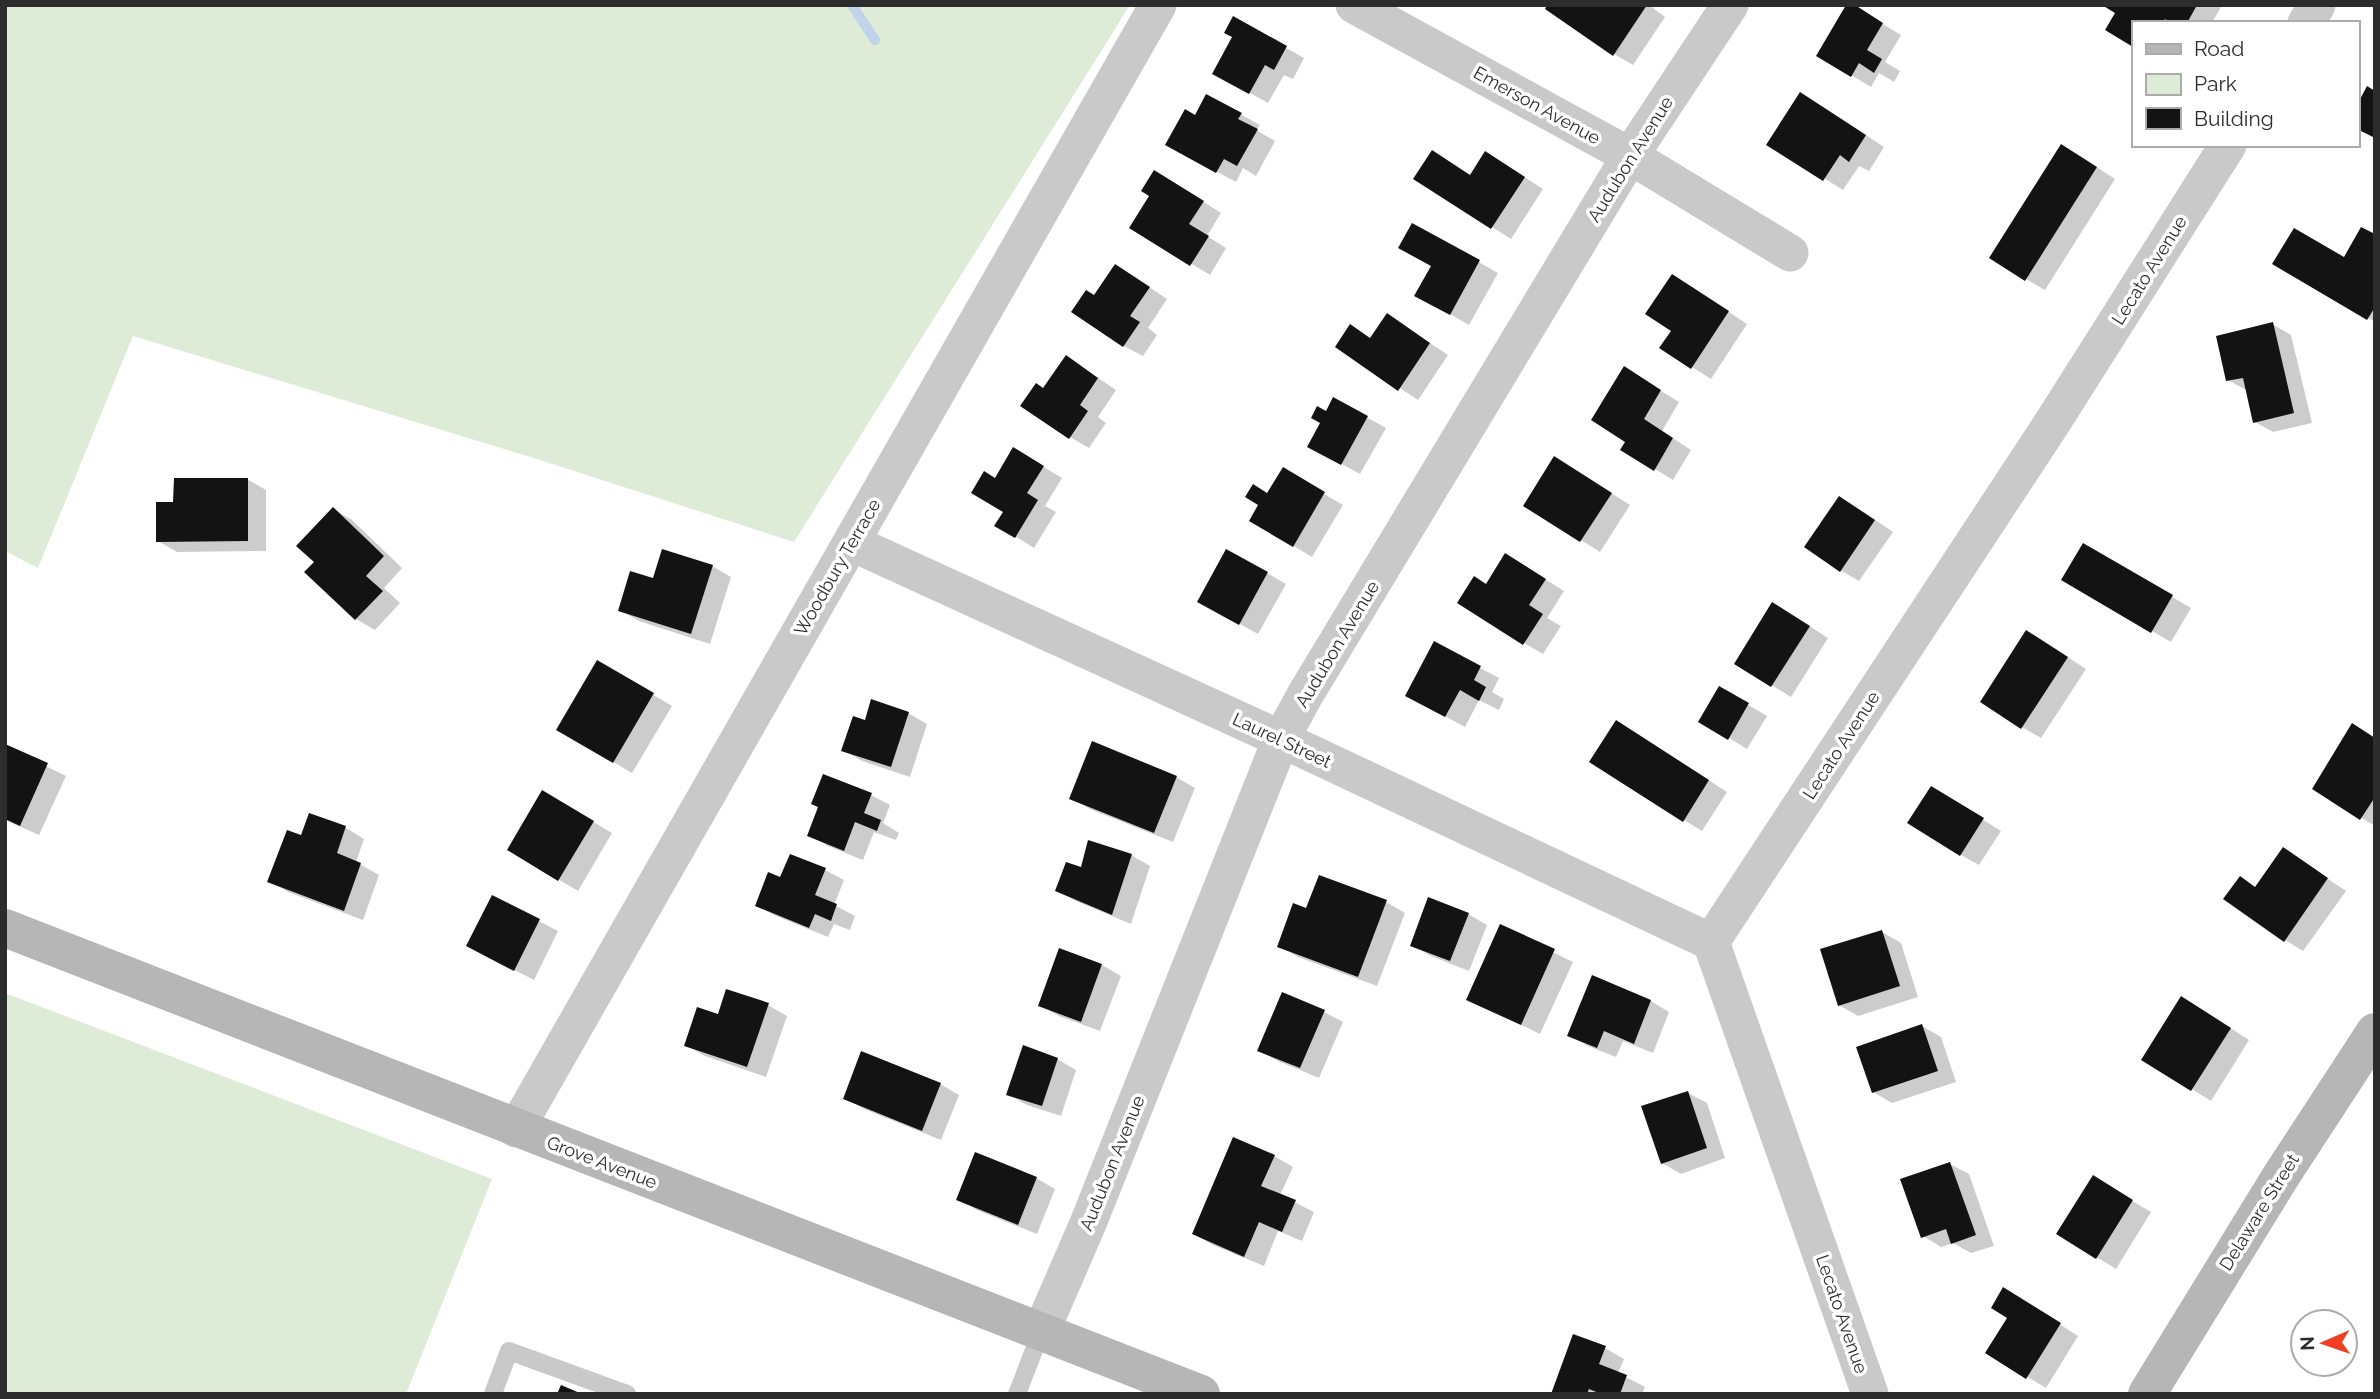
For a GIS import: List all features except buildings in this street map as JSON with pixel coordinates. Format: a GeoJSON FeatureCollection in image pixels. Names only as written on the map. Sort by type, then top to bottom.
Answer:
{"type":"FeatureCollection","features":[{"type":"Feature","properties":{"kind":"main road","name":"Grove Avenue"},"geometry":{"type":"LineString","coordinates":[[5,928],[1201,1394]]}},
{"type":"Feature","properties":{"kind":"main road","name":"Delaware Street"},"geometry":{"type":"LineString","coordinates":[[2147,1394],[2281,1176],[2375,1032]]}},
{"type":"Feature","properties":{"kind":"street","name":"Woodbury Terrace"},"geometry":{"type":"LineString","coordinates":[[516,1129],[1158,5]]}},
{"type":"Feature","properties":{"kind":"street","name":"Emerson Avenue"},"geometry":{"type":"LineString","coordinates":[[1354,5],[1630,156],[1790,253]]}},
{"type":"Feature","properties":{"kind":"street","name":"Audubon Avenue"},"geometry":{"type":"LineString","coordinates":[[1041,1332],[1089,1221],[1281,739],[1630,156],[1730,5]]}},
{"type":"Feature","properties":{"kind":"street"},"geometry":{"type":"LineString","coordinates":[[2307,21],[2317,5]]}},
{"type":"Feature","properties":{"kind":"street","name":"Lecato Avenue"},"geometry":{"type":"LineString","coordinates":[[1870,1394],[1712,942],[2054,420],[2227,147]]}},
{"type":"Feature","properties":{"kind":"street","name":"Laurel Street"},"geometry":{"type":"LineString","coordinates":[[852,543],[1281,739],[1712,942]]}},
{"type":"Feature","properties":{"kind":"lane"},"geometry":{"type":"LineString","coordinates":[[1017,1394],[1041,1332]]}},
{"type":"Feature","properties":{"kind":"lane"},"geometry":{"type":"LineString","coordinates":[[493,1394],[509,1351],[628,1394]]}},
{"type":"Feature","properties":{"kind":"green space"},"geometry":{"type":"Polygon","coordinates":[[[5,5],[1130,5],[794,542],[537,459],[133,336],[38,568],[5,551],[5,5]]]}},
{"type":"Feature","properties":{"kind":"green space"},"geometry":{"type":"Polygon","coordinates":[[[5,993],[492,1179],[406,1394],[5,1394],[5,993]]]}},
{"type":"Feature","properties":{"kind":"waterway"},"geometry":{"type":"LineString","coordinates":[[852,5],[875,40]]}}]}
